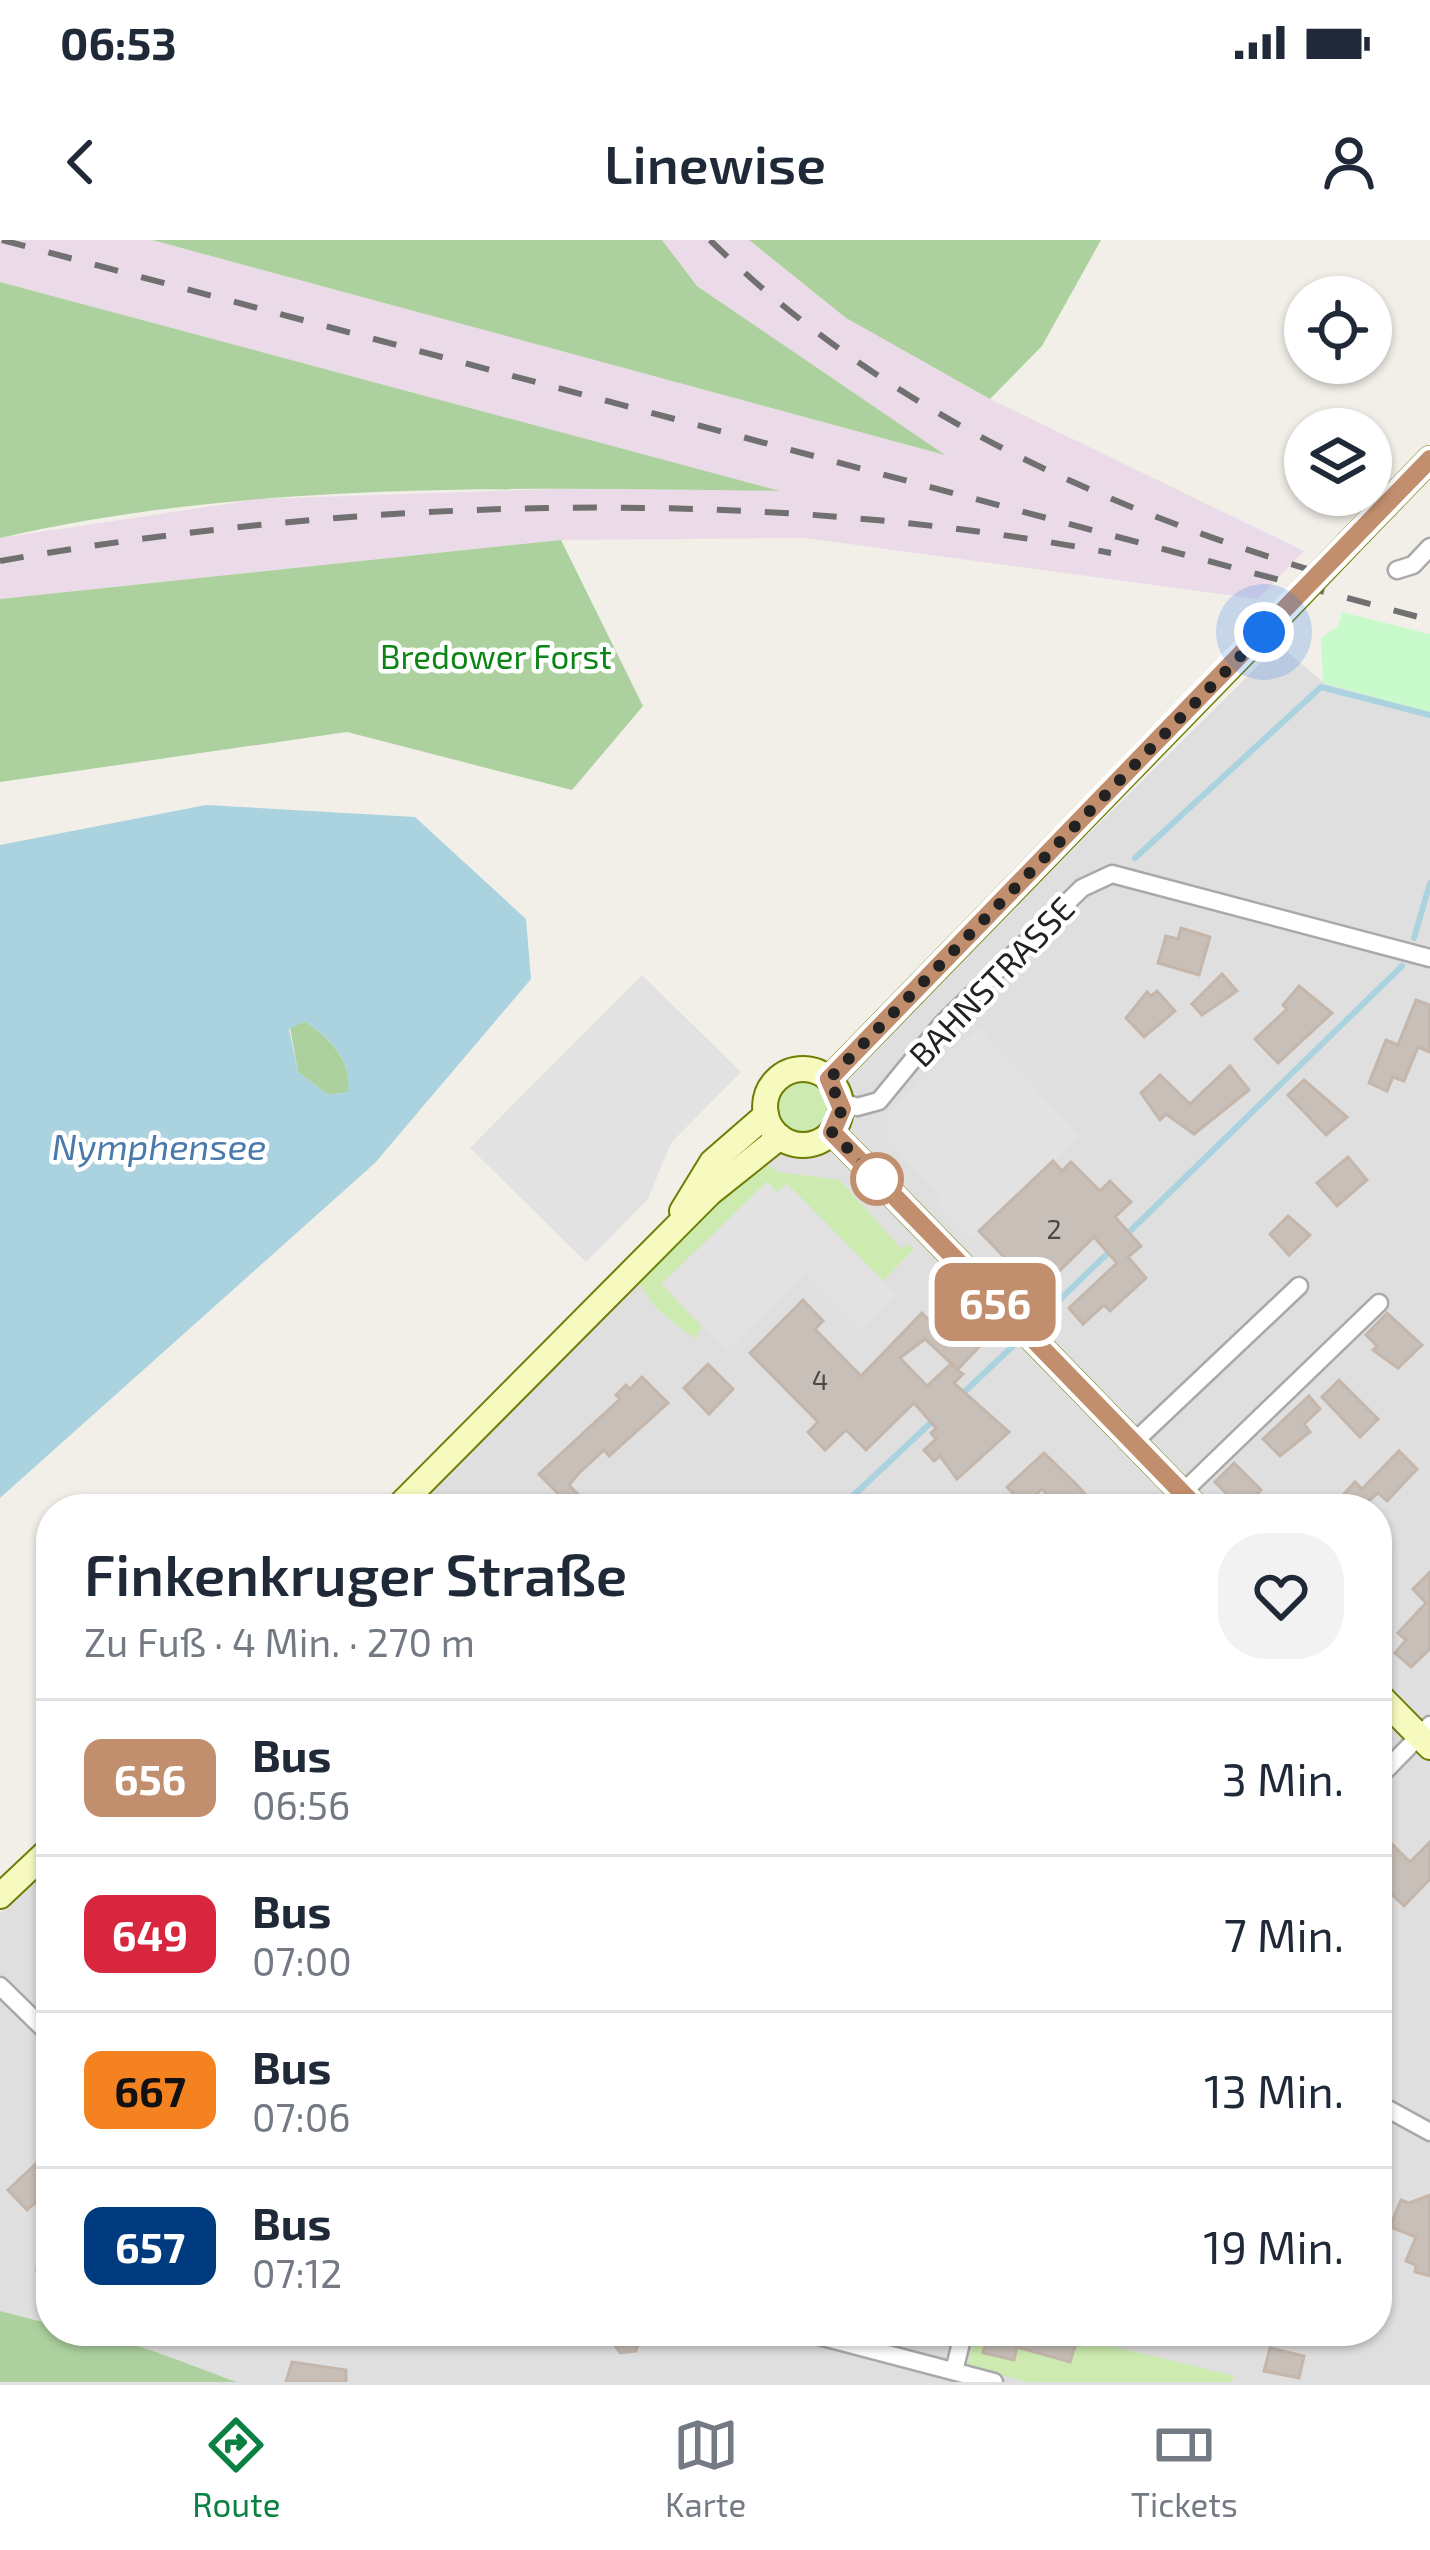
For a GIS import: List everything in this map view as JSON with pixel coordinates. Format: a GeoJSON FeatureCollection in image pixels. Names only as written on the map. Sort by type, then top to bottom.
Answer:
{"type":"FeatureCollection","features":[{"type":"Feature","properties":{"kind":"main road"},"geometry":{"type":"LineString","coordinates":[[1183,1494],[832,1132],[835,1090],[1430,459]]}},
{"type":"Feature","properties":{"kind":"main road"},"geometry":{"type":"LineString","coordinates":[[832,1132],[807,1145],[780,1137],[766,1115],[768,1092],[784,1074],[812,1070],[835,1090]]}},
{"type":"Feature","properties":{"kind":"main road"},"geometry":{"type":"LineString","coordinates":[[675,1230],[698,1178],[766,1115]]}},
{"type":"Feature","properties":{"kind":"main road"},"geometry":{"type":"LineString","coordinates":[[411,1494],[733,1171],[780,1137]]}},
{"type":"Feature","properties":{"kind":"main road"},"geometry":{"type":"LineString","coordinates":[[1392,1706],[1426,1736]]}},
{"type":"Feature","properties":{"kind":"main road"},"geometry":{"type":"LineString","coordinates":[[0,1896],[36,1862]]}},
{"type":"Feature","properties":{"kind":"street"},"geometry":{"type":"LineString","coordinates":[[1397,570],[1413,565],[1430,547]]}},
{"type":"Feature","properties":{"kind":"street","name":"BAHNSTRASSE"},"geometry":{"type":"LineString","coordinates":[[835,1090],[857,1107],[879,1101],[944,1023],[1082,888],[1112,874],[1430,958]]}},
{"type":"Feature","properties":{"kind":"street"},"geometry":{"type":"LineString","coordinates":[[1133,1443],[1299,1286]]}},
{"type":"Feature","properties":{"kind":"street"},"geometry":{"type":"LineString","coordinates":[[1197,1494],[1379,1303]]}},
{"type":"Feature","properties":{"kind":"street"},"geometry":{"type":"LineString","coordinates":[[1392,1766],[1426,1736]]}},
{"type":"Feature","properties":{"kind":"street"},"geometry":{"type":"LineString","coordinates":[[0,1986],[36,2021]]}},
{"type":"Feature","properties":{"kind":"street"},"geometry":{"type":"LineString","coordinates":[[1392,2111],[1430,2132]]}},
{"type":"Feature","properties":{"kind":"street"},"geometry":{"type":"LineString","coordinates":[[857,2346],[994,2382]]}},
{"type":"Feature","properties":{"kind":"street"},"geometry":{"type":"LineString","coordinates":[[953,2371],[960,2346]]}},
{"type":"Feature","properties":{"kind":"shaded area"},"geometry":{"type":"Polygon","coordinates":[[[0,240],[152,240],[941,454],[697,286],[662,240],[749,240],[846,318],[990,399],[1304,551],[1258,599],[805,538],[561,540],[0,599],[0,538],[260,499],[556,489],[774,490],[0,282],[0,240]]]}},
{"type":"Feature","properties":{"kind":"shaded area"},"geometry":{"type":"Polygon","coordinates":[[[1279,645],[1324,683],[1430,712],[1430,2382],[237,2382],[125,2346],[1392,2346],[1392,1494],[423,1494],[1279,645]]]}},
{"type":"Feature","properties":{"kind":"shaded area"},"geometry":{"type":"Polygon","coordinates":[[[642,975],[741,1072],[671,1143],[648,1199],[586,1262],[470,1148],[642,975]]]}},
{"type":"Feature","properties":{"kind":"shaded area"},"geometry":{"type":"Polygon","coordinates":[[[978,1028],[1080,1136],[970,1239],[936,1204],[942,1198],[888,1141],[889,1112],[978,1028]]]}},
{"type":"Feature","properties":{"kind":"shaded area"},"geometry":{"type":"Polygon","coordinates":[[[767,1182],[777,1192],[787,1184],[897,1295],[862,1329],[806,1273],[727,1350],[663,1284],[767,1182]]]}},
{"type":"Feature","properties":{"kind":"shaded area"},"geometry":{"type":"Polygon","coordinates":[[[36,1877],[36,2320],[0,2311],[0,1913],[36,1877]]]}},
{"type":"Feature","properties":{"kind":"green space"},"geometry":{"type":"Polygon","coordinates":[[[152,240],[662,240],[697,286],[945,455],[152,240]]]}},
{"type":"Feature","properties":{"kind":"green space"},"geometry":{"type":"Polygon","coordinates":[[[749,240],[1101,240],[1042,346],[990,399],[846,318],[749,240]]]}},
{"type":"Feature","properties":{"kind":"green space"},"geometry":{"type":"Polygon","coordinates":[[[0,282],[780,491],[487,489],[289,497],[95,519],[0,538],[0,282]]]}},
{"type":"Feature","properties":{"kind":"green space","name":"Bredower Forst"},"geometry":{"type":"Polygon","coordinates":[[[561,540],[643,706],[572,790],[347,732],[0,782],[0,599],[561,540]]]}},
{"type":"Feature","properties":{"kind":"green space"},"geometry":{"type":"Polygon","coordinates":[[[1342,612],[1430,634],[1430,712],[1323,683],[1321,638],[1338,626],[1342,612]]]}},
{"type":"Feature","properties":{"kind":"green space"},"geometry":{"type":"Polygon","coordinates":[[[305,1021],[337,1051],[349,1092],[328,1095],[298,1072],[290,1028],[305,1021]]]}},
{"type":"Feature","properties":{"kind":"green space"},"geometry":{"type":"Polygon","coordinates":[[[805,1079],[825,1087],[833,1107],[825,1127],[805,1135],[785,1127],[777,1107],[785,1087],[805,1079]]]}},
{"type":"Feature","properties":{"kind":"green space"},"geometry":{"type":"Polygon","coordinates":[[[760,1160],[778,1172],[840,1180],[901,1249],[908,1244],[914,1249],[883,1281],[787,1184],[778,1193],[767,1182],[661,1284],[702,1327],[695,1339],[656,1308],[638,1282],[760,1160]]]}},
{"type":"Feature","properties":{"kind":"green space"},"geometry":{"type":"Polygon","coordinates":[[[0,2311],[36,2320],[36,2346],[135,2346],[237,2382],[0,2382],[0,2311]]]}},
{"type":"Feature","properties":{"kind":"green space"},"geometry":{"type":"Polygon","coordinates":[[[972,2346],[1112,2346],[1234,2376],[1232,2382],[1028,2382],[967,2367],[972,2346]]]}},
{"type":"Feature","properties":{"kind":"water","name":"Nymphensee"},"geometry":{"type":"Polygon","coordinates":[[[206,805],[415,817],[526,919],[531,979],[375,1163],[0,1498],[0,845],[206,805]],[[305,1021],[289,1029],[298,1072],[328,1095],[348,1092],[343,1060],[305,1021]]]}},
{"type":"Feature","properties":{"kind":"building"},"geometry":{"type":"Polygon","coordinates":[[[1181,928],[1210,937],[1199,975],[1158,963],[1166,936],[1178,939],[1181,928]]]}},
{"type":"Feature","properties":{"kind":"building"},"geometry":{"type":"Polygon","coordinates":[[[1222,974],[1237,991],[1202,1015],[1192,1004],[1222,974]]]}},
{"type":"Feature","properties":{"kind":"building"},"geometry":{"type":"Polygon","coordinates":[[[1299,986],[1332,1013],[1278,1063],[1255,1039],[1287,1009],[1283,1005],[1299,986]]]}},
{"type":"Feature","properties":{"kind":"building"},"geometry":{"type":"Polygon","coordinates":[[[1157,991],[1175,1011],[1144,1037],[1126,1018],[1147,992],[1151,996],[1157,991]]]}},
{"type":"Feature","properties":{"kind":"building"},"geometry":{"type":"Polygon","coordinates":[[[1416,1000],[1430,1005],[1430,1052],[1418,1047],[1404,1081],[1393,1077],[1387,1091],[1369,1083],[1386,1040],[1398,1045],[1416,1000]]]}},
{"type":"Feature","properties":{"kind":"building"},"geometry":{"type":"Polygon","coordinates":[[[1230,1066],[1249,1090],[1194,1134],[1166,1114],[1160,1120],[1141,1093],[1160,1075],[1190,1104],[1230,1066]]]}},
{"type":"Feature","properties":{"kind":"building"},"geometry":{"type":"Polygon","coordinates":[[[1304,1080],[1347,1117],[1326,1135],[1288,1095],[1304,1080]]]}},
{"type":"Feature","properties":{"kind":"building"},"geometry":{"type":"Polygon","coordinates":[[[1348,1157],[1367,1180],[1337,1206],[1317,1183],[1348,1157]]]}},
{"type":"Feature","properties":{"kind":"building"},"geometry":{"type":"Polygon","coordinates":[[[1053,1161],[1062,1171],[1071,1162],[1100,1191],[1110,1181],[1131,1202],[1115,1217],[1141,1246],[1128,1257],[1146,1278],[1110,1311],[1104,1305],[1083,1324],[1069,1308],[1117,1263],[1094,1237],[1038,1292],[979,1231],[1053,1161]]]}},
{"type":"Feature","properties":{"kind":"building"},"geometry":{"type":"Polygon","coordinates":[[[1288,1216],[1310,1235],[1289,1255],[1270,1234],[1288,1216]]]}},
{"type":"Feature","properties":{"kind":"building"},"geometry":{"type":"Polygon","coordinates":[[[803,1300],[823,1321],[815,1329],[861,1376],[922,1313],[944,1337],[965,1328],[982,1344],[957,1370],[963,1374],[954,1383],[1009,1432],[957,1479],[940,1456],[934,1461],[924,1450],[936,1439],[931,1433],[936,1428],[914,1403],[866,1450],[846,1430],[825,1450],[808,1432],[818,1422],[750,1353],[803,1300]],[[925,1339],[900,1358],[927,1386],[951,1364],[956,1368],[925,1339]]]}},
{"type":"Feature","properties":{"kind":"building"},"geometry":{"type":"Polygon","coordinates":[[[1387,1313],[1422,1345],[1398,1368],[1373,1350],[1377,1346],[1366,1335],[1387,1313]]]}},
{"type":"Feature","properties":{"kind":"building"},"geometry":{"type":"Polygon","coordinates":[[[708,1364],[733,1389],[709,1414],[684,1388],[708,1364]]]}},
{"type":"Feature","properties":{"kind":"building"},"geometry":{"type":"Polygon","coordinates":[[[642,1377],[668,1403],[609,1456],[604,1450],[578,1474],[569,1485],[578,1494],[558,1494],[539,1474],[620,1399],[616,1395],[626,1385],[630,1389],[642,1377]]]}},
{"type":"Feature","properties":{"kind":"building"},"geometry":{"type":"Polygon","coordinates":[[[1339,1380],[1378,1419],[1360,1437],[1322,1397],[1339,1380]]]}},
{"type":"Feature","properties":{"kind":"building"},"geometry":{"type":"Polygon","coordinates":[[[1309,1396],[1320,1409],[1304,1424],[1310,1432],[1280,1456],[1263,1439],[1309,1396]]]}},
{"type":"Feature","properties":{"kind":"building"},"geometry":{"type":"Polygon","coordinates":[[[1399,1451],[1417,1469],[1392,1496],[1344,1494],[1355,1482],[1362,1489],[1399,1451]]]}},
{"type":"Feature","properties":{"kind":"building"},"geometry":{"type":"Polygon","coordinates":[[[1044,1453],[1085,1494],[1046,1494],[1042,1489],[1036,1494],[1014,1494],[1007,1487],[1044,1453]]]}},
{"type":"Feature","properties":{"kind":"building"},"geometry":{"type":"Polygon","coordinates":[[[1234,1463],[1261,1490],[1227,1494],[1215,1482],[1234,1463]]]}},
{"type":"Feature","properties":{"kind":"building"},"geometry":{"type":"Polygon","coordinates":[[[1430,1572],[1430,1649],[1411,1667],[1395,1653],[1406,1640],[1398,1633],[1426,1603],[1413,1589],[1430,1572]]]}},
{"type":"Feature","properties":{"kind":"building"},"geometry":{"type":"Polygon","coordinates":[[[1430,1842],[1430,1879],[1404,1906],[1392,1894],[1392,1844],[1410,1862],[1430,1842]]]}},
{"type":"Feature","properties":{"kind":"building"},"geometry":{"type":"Polygon","coordinates":[[[36,2164],[36,2202],[27,2210],[8,2190],[36,2164]]]}},
{"type":"Feature","properties":{"kind":"building"},"geometry":{"type":"Polygon","coordinates":[[[1430,2195],[1430,2276],[1415,2272],[1416,2265],[1406,2261],[1416,2237],[1392,2228],[1401,2200],[1409,2203],[1430,2195]]]}},
{"type":"Feature","properties":{"kind":"building"},"geometry":{"type":"Polygon","coordinates":[[[615,2346],[638,2346],[636,2351],[620,2353],[615,2346]]]}},
{"type":"Feature","properties":{"kind":"building"},"geometry":{"type":"Polygon","coordinates":[[[985,2346],[1075,2346],[1070,2362],[1017,2347],[1014,2360],[983,2353],[985,2346]]]}},
{"type":"Feature","properties":{"kind":"building"},"geometry":{"type":"Polygon","coordinates":[[[1270,2348],[1304,2356],[1299,2378],[1264,2371],[1270,2348]]]}},
{"type":"Feature","properties":{"kind":"building"},"geometry":{"type":"Polygon","coordinates":[[[292,2362],[346,2370],[346,2382],[286,2382],[292,2362]]]}},
{"type":"Feature","properties":{"kind":"waterway"},"geometry":{"type":"LineString","coordinates":[[1135,858],[1321,687],[1430,715]]}},
{"type":"Feature","properties":{"kind":"waterway"},"geometry":{"type":"LineString","coordinates":[[1414,938],[1430,883]]}},
{"type":"Feature","properties":{"kind":"waterway"},"geometry":{"type":"LineString","coordinates":[[1124,1237],[1402,966]]}},
{"type":"Feature","properties":{"kind":"waterway"},"geometry":{"type":"LineString","coordinates":[[1044,1315],[1110,1251]]}},
{"type":"Feature","properties":{"kind":"waterway"},"geometry":{"type":"LineString","coordinates":[[960,1396],[1013,1346]]}},
{"type":"Feature","properties":{"kind":"waterway"},"geometry":{"type":"LineString","coordinates":[[855,1494],[937,1417]]}},
{"type":"Feature","properties":{"kind":"railway"},"geometry":{"type":"LineString","coordinates":[[2,240],[1430,620]]}},
{"type":"Feature","properties":{"kind":"railway"},"geometry":{"type":"LineString","coordinates":[[710,240],[847,354],[997,445],[1158,517],[1327,575]]}},
{"type":"Feature","properties":{"kind":"railway"},"geometry":{"type":"LineString","coordinates":[[0,561],[273,524],[555,508],[837,517],[976,531],[1111,553]]}},
{"type":"Feature","properties":{"kind":"bus line","name":"656"},"geometry":{"type":"LineString","coordinates":[[1183,1494],[832,1132],[842,1109],[840,1095],[829,1079],[898,1014],[1430,459]]}},
{"type":"Feature","properties":{"kind":"route"},"geometry":{"type":"LineString","coordinates":[[877,1179],[832,1132],[842,1109],[840,1095],[829,1079],[898,1014],[1264,632]]}}]}
